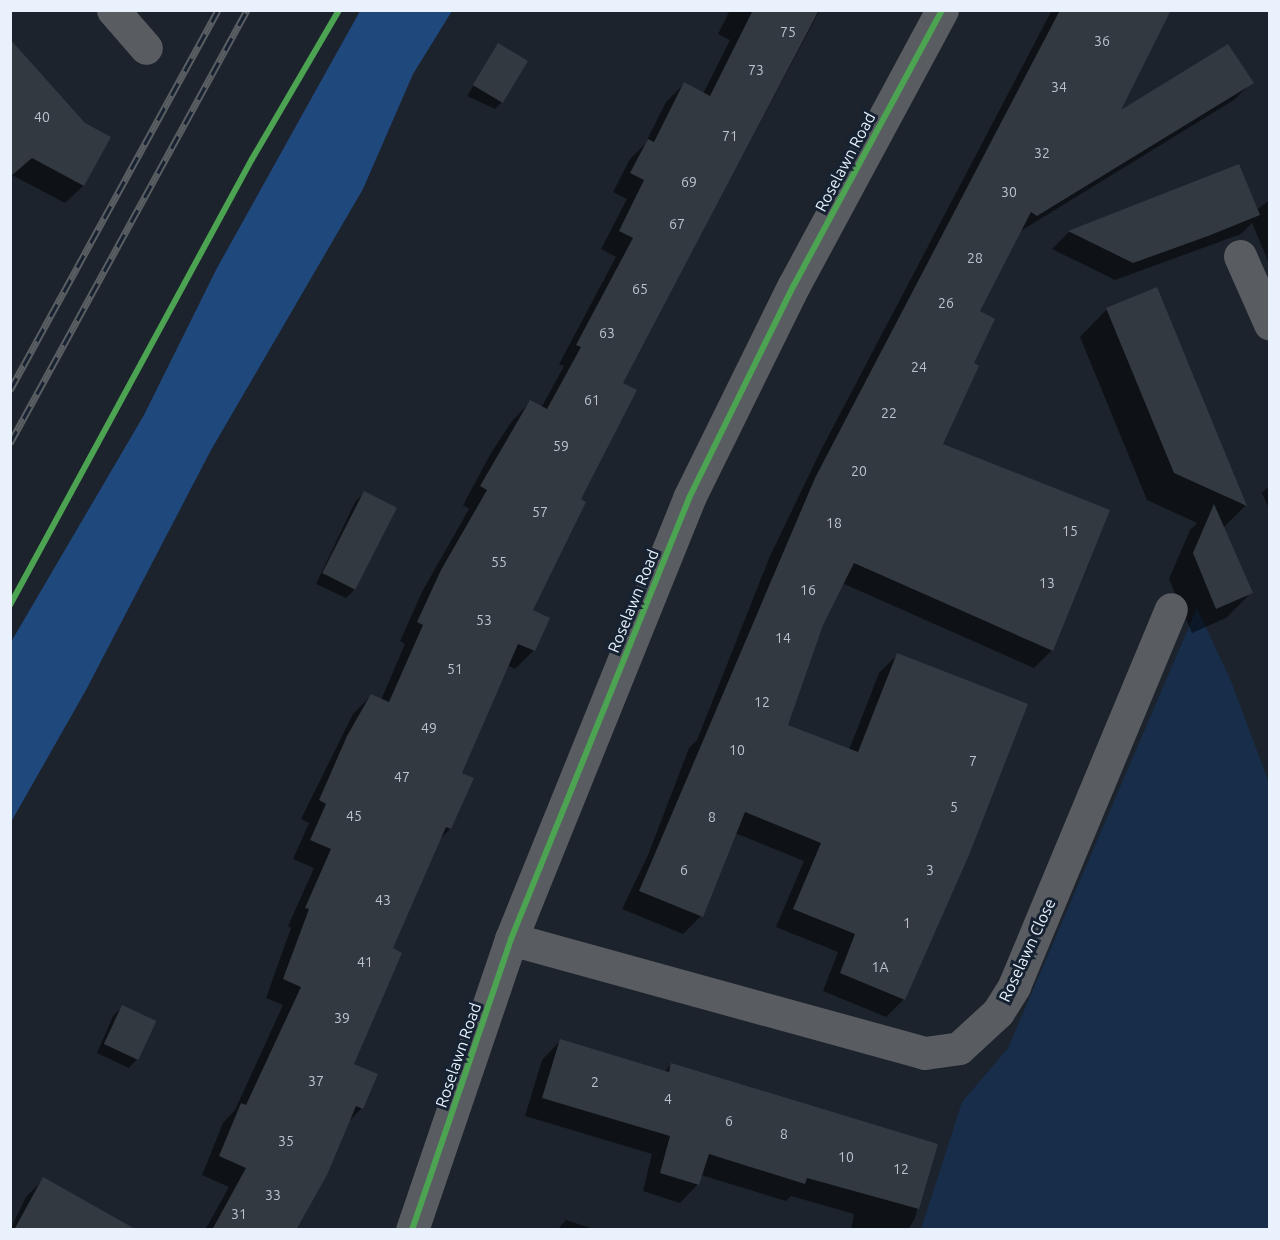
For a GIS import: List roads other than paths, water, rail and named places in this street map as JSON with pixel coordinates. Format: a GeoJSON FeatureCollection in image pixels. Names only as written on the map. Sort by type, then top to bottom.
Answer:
{"type":"FeatureCollection","features":[{"type":"Feature","properties":{"kind":"street"},"geometry":{"type":"LineString","coordinates":[[113,10],[146,48]]}},
{"type":"Feature","properties":{"kind":"street","name":"Roselawn Road"},"geometry":{"type":"LineString","coordinates":[[412,1230],[511,939],[689,498],[794,285],[942,10]]}},
{"type":"Feature","properties":{"kind":"street"},"geometry":{"type":"LineString","coordinates":[[1240,256],[1269,324]]}},
{"type":"Feature","properties":{"kind":"street","name":"Roselawn Close"},"geometry":{"type":"LineString","coordinates":[[511,939],[925,1053],[959,1048],[998,1012],[1014,986],[1171,609]]}},
{"type":"Feature","properties":{"kind":"water"},"geometry":{"type":"Polygon","coordinates":[[[360,11],[452,11],[413,74],[363,189],[211,450],[86,690],[11,822],[11,642],[144,415],[217,268],[360,11]]]}},
{"type":"Feature","properties":{"kind":"railway"},"geometry":{"type":"LineString","coordinates":[[10,390],[218,10]]}},
{"type":"Feature","properties":{"kind":"railway"},"geometry":{"type":"LineString","coordinates":[[10,443],[247,10]]}}]}
